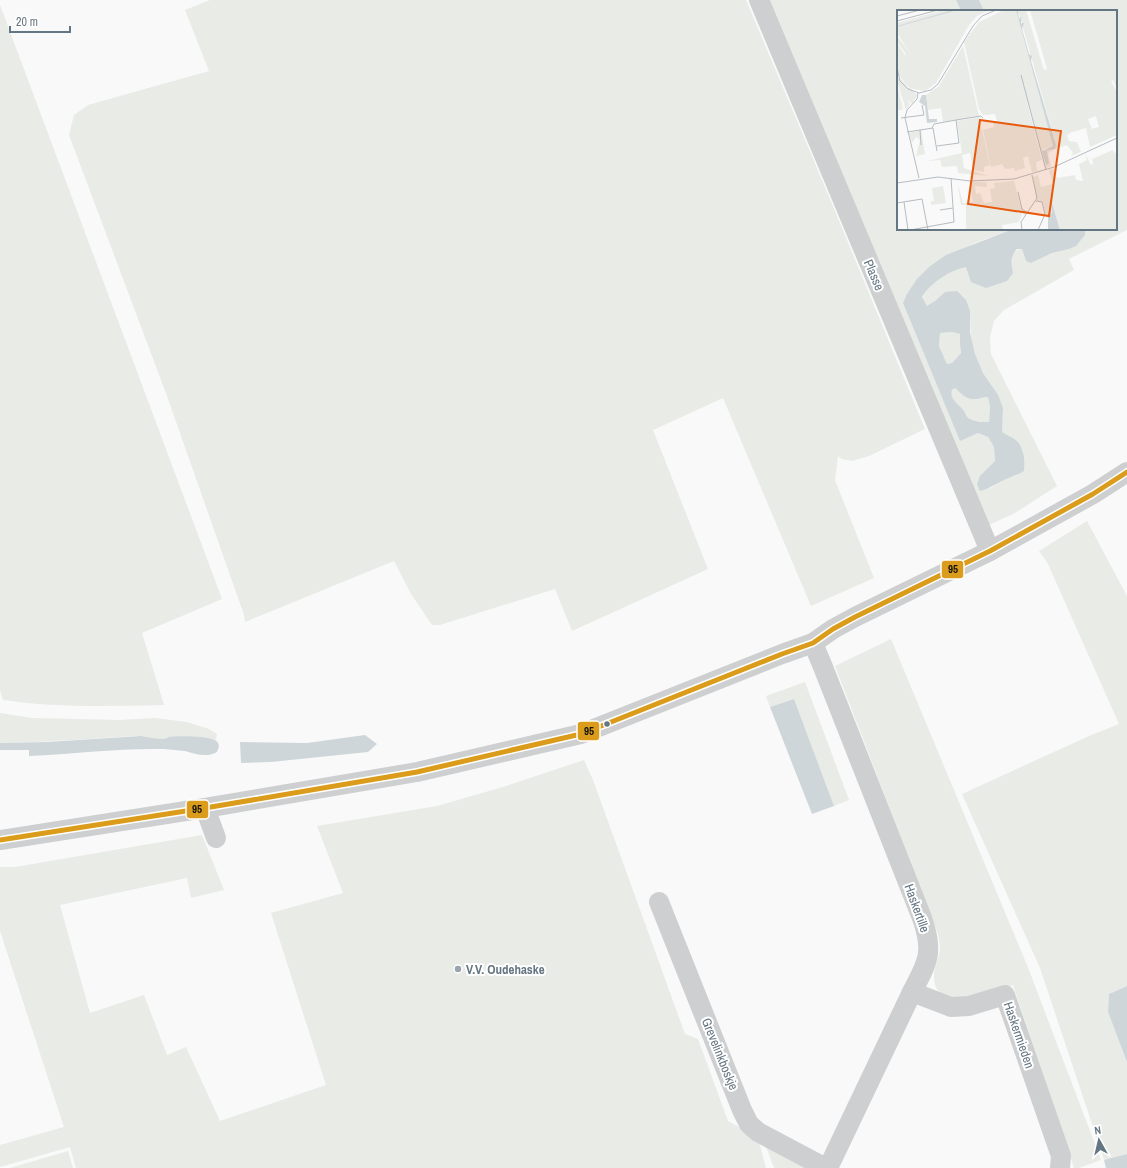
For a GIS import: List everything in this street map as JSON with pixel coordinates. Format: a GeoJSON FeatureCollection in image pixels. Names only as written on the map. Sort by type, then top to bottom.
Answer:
{"type":"FeatureCollection","features":[{"type":"Feature","properties":{"kind":"street","name":"Plasse"},"geometry":{"type":"LineString","coordinates":[[759,0],[990,550]]}},
{"type":"Feature","properties":{"kind":"street"},"geometry":{"type":"LineString","coordinates":[[0,840],[205,808],[417,772],[581,734],[813,643],[833,629],[855,617],[990,550],[1093,494],[1127,472]]}},
{"type":"Feature","properties":{"kind":"street","name":"Haskertille"},"geometry":{"type":"LineString","coordinates":[[813,643],[927,931],[929,946],[928,959],[924,970],[827,1168]]}},
{"type":"Feature","properties":{"kind":"street"},"geometry":{"type":"LineString","coordinates":[[205,808],[216,838]]}},
{"type":"Feature","properties":{"kind":"street","name":"Grevelinkboskje"},"geometry":{"type":"LineString","coordinates":[[659,902],[742,1110],[749,1124],[758,1132],[827,1168]]}},
{"type":"Feature","properties":{"kind":"street","name":"Haskermieden"},"geometry":{"type":"LineString","coordinates":[[912,992],[951,1007],[969,1006],[1005,995],[1061,1156],[1060,1168]]}},
{"type":"Feature","properties":{"kind":"shaded area"},"geometry":{"type":"Polygon","coordinates":[[[210,0],[746,0],[925,429],[869,456],[852,461],[842,459],[838,456],[835,480],[874,578],[811,606],[723,398],[653,430],[708,569],[572,631],[555,589],[440,625],[432,625],[411,594],[394,561],[245,622],[244,615],[167,396],[69,135],[74,115],[88,105],[209,71],[185,10],[210,0]]]}},
{"type":"Feature","properties":{"kind":"shaded area"},"geometry":{"type":"Polygon","coordinates":[[[767,0],[956,0],[961,10],[897,10],[897,230],[1010,230],[972,244],[903,303],[960,440],[978,433],[988,437],[994,447],[995,461],[989,468],[989,489],[1003,480],[1018,475],[1023,451],[1014,439],[1002,432],[1002,407],[980,367],[974,352],[970,328],[970,311],[945,292],[927,307],[922,298],[928,289],[941,278],[950,272],[961,268],[974,265],[1011,262],[1015,252],[1022,249],[1026,261],[1031,263],[1052,253],[1069,249],[1085,235],[1085,230],[1117,230],[1117,10],[984,10],[979,0],[1127,0],[1127,230],[1069,259],[1074,270],[1004,310],[994,321],[990,337],[991,354],[1057,486],[1015,513],[987,526],[767,0]]]}},
{"type":"Feature","properties":{"kind":"shaded area"},"geometry":{"type":"Polygon","coordinates":[[[956,0],[979,0],[984,10],[961,10],[956,0]]]}},
{"type":"Feature","properties":{"kind":"shaded area"},"geometry":{"type":"Polygon","coordinates":[[[0,5],[222,599],[142,633],[164,705],[83,706],[23,703],[3,700],[0,690],[0,5]]]}},
{"type":"Feature","properties":{"kind":"shaded area"},"geometry":{"type":"Polygon","coordinates":[[[1010,230],[1085,230],[1085,235],[1076,246],[1052,253],[1031,263],[1026,261],[1022,249],[1017,249],[1013,255],[1012,261],[1013,273],[1007,281],[986,288],[971,282],[966,267],[953,271],[941,278],[922,297],[927,306],[945,292],[957,291],[966,300],[970,311],[970,332],[975,354],[983,373],[998,395],[1003,408],[1002,432],[1017,441],[1022,448],[1024,471],[980,491],[977,484],[980,476],[995,461],[994,447],[988,437],[978,433],[960,441],[903,303],[917,279],[929,267],[946,255],[1010,230]],[[952,332],[940,333],[939,346],[947,364],[952,363],[961,353],[960,334],[952,332]],[[955,388],[952,390],[951,393],[953,399],[968,417],[972,420],[989,422],[990,407],[988,397],[972,399],[964,396],[955,388]]]}},
{"type":"Feature","properties":{"kind":"shaded area"},"geometry":{"type":"Polygon","coordinates":[[[952,332],[960,334],[961,353],[952,363],[947,364],[939,346],[940,333],[952,332]]]}},
{"type":"Feature","properties":{"kind":"shaded area"},"geometry":{"type":"Polygon","coordinates":[[[955,388],[975,399],[988,397],[990,407],[989,422],[976,421],[968,417],[952,397],[952,391],[955,388]]]}},
{"type":"Feature","properties":{"kind":"shaded area"},"geometry":{"type":"Polygon","coordinates":[[[1087,521],[1127,596],[1127,986],[1109,994],[1108,1012],[1127,1062],[1127,1154],[1104,1160],[1040,968],[962,794],[1089,736],[1119,724],[1048,564],[1039,551],[1087,521]]]}},
{"type":"Feature","properties":{"kind":"shaded area"},"geometry":{"type":"Polygon","coordinates":[[[891,639],[1029,970],[1101,1160],[1079,1168],[1074,1168],[1013,985],[979,996],[966,998],[944,996],[937,988],[934,976],[940,949],[938,934],[835,666],[891,639]]]}},
{"type":"Feature","properties":{"kind":"shaded area"},"geometry":{"type":"Polygon","coordinates":[[[805,682],[849,800],[834,806],[794,699],[770,707],[766,696],[805,682]]]}},
{"type":"Feature","properties":{"kind":"shaded area"},"geometry":{"type":"Polygon","coordinates":[[[794,699],[834,806],[812,814],[770,707],[794,699]]]}},
{"type":"Feature","properties":{"kind":"shaded area"},"geometry":{"type":"Polygon","coordinates":[[[0,713],[32,718],[120,720],[155,718],[187,722],[209,729],[217,734],[216,740],[197,737],[162,739],[134,736],[0,743],[0,713]]]}},
{"type":"Feature","properties":{"kind":"shaded area"},"geometry":{"type":"Polygon","coordinates":[[[365,735],[377,744],[368,752],[271,762],[241,763],[240,742],[307,743],[365,735]]]}},
{"type":"Feature","properties":{"kind":"shaded area"},"geometry":{"type":"Polygon","coordinates":[[[141,736],[163,739],[169,737],[187,736],[203,737],[215,740],[219,746],[217,752],[209,755],[185,751],[147,749],[29,756],[29,750],[0,750],[0,743],[47,742],[141,736]]]}},
{"type":"Feature","properties":{"kind":"shaded area"},"geometry":{"type":"Polygon","coordinates":[[[584,760],[593,780],[685,1034],[698,1039],[728,1121],[758,1138],[766,1168],[76,1168],[70,1147],[0,1167],[0,1145],[64,1127],[0,931],[0,867],[15,867],[202,835],[224,890],[191,898],[187,878],[60,905],[90,1013],[144,995],[167,1055],[186,1047],[220,1121],[326,1085],[271,913],[343,893],[317,826],[437,806],[503,787],[584,760]]]}},
{"type":"Feature","properties":{"kind":"shaded area"},"geometry":{"type":"Polygon","coordinates":[[[1127,986],[1127,1062],[1108,1012],[1109,994],[1127,986]]]}},
{"type":"Feature","properties":{"kind":"shaded area"},"geometry":{"type":"Polygon","coordinates":[[[765,1144],[810,1168],[774,1168],[765,1144]]]}},
{"type":"Feature","properties":{"kind":"shaded area"},"geometry":{"type":"Polygon","coordinates":[[[68,1151],[73,1168],[10,1168],[68,1151]]]}},
{"type":"Feature","properties":{"kind":"shaded area"},"geometry":{"type":"Polygon","coordinates":[[[1127,1154],[1127,1168],[1106,1168],[1104,1160],[1127,1154]]]}},
{"type":"Feature","properties":{"kind":"transit line","name":"95"},"geometry":{"type":"LineString","coordinates":[[0,840],[205,808],[417,772],[581,734],[813,643],[833,629],[855,617],[990,551],[1093,494],[1127,472]]}},
{"type":"Feature","properties":{"kind":"place","name":"V.V. Oudehaske"},"geometry":{"type":"Point","coordinates":[458,969]}}]}
